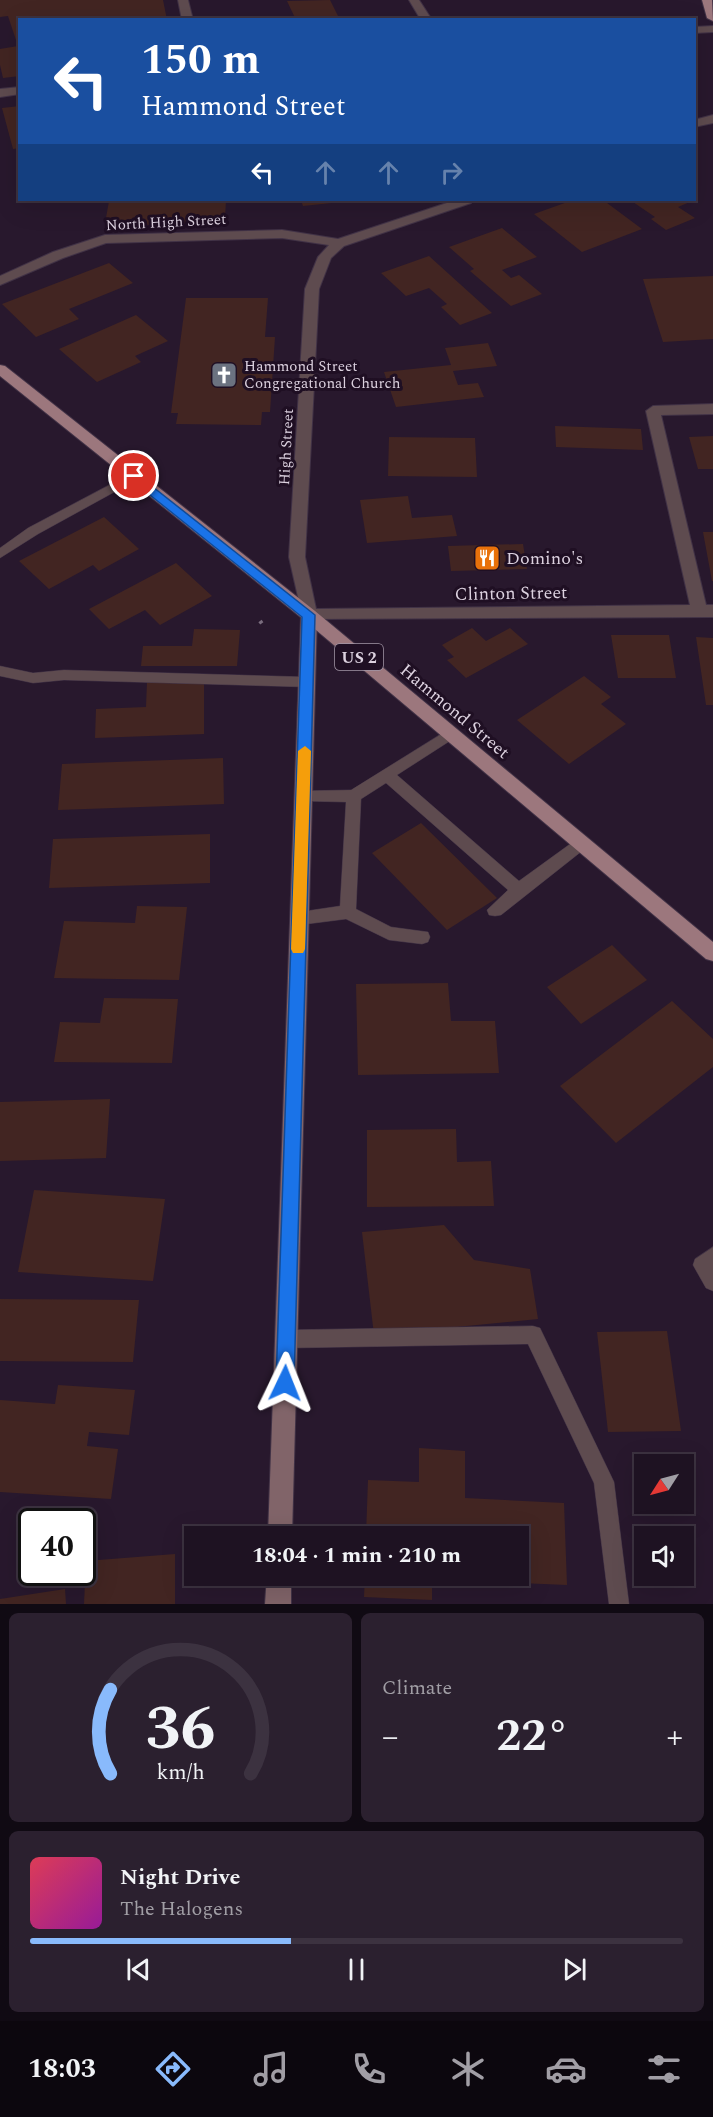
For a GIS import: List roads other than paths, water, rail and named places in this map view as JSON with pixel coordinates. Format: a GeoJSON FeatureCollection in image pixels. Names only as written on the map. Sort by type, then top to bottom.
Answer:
{"type":"FeatureCollection","features":[{"type":"Feature","properties":{"kind":"main road"},"geometry":{"type":"LineString","coordinates":[[707,0],[713,18]]}},
{"type":"Feature","properties":{"kind":"main road","name":"Hammond Street"},"geometry":{"type":"LineString","coordinates":[[0,369],[309,615],[713,953]]}},
{"type":"Feature","properties":{"kind":"street"},"geometry":{"type":"LineString","coordinates":[[183,0],[188,18]]}},
{"type":"Feature","properties":{"kind":"street"},"geometry":{"type":"LineString","coordinates":[[414,0],[426,18]]}},
{"type":"Feature","properties":{"kind":"street"},"geometry":{"type":"LineString","coordinates":[[696,30],[713,29]]}},
{"type":"Feature","properties":{"kind":"street"},"geometry":{"type":"LineString","coordinates":[[0,93],[18,90]]}},
{"type":"Feature","properties":{"kind":"street"},"geometry":{"type":"LineString","coordinates":[[696,123],[713,119]]}},
{"type":"Feature","properties":{"kind":"street"},"geometry":{"type":"LineString","coordinates":[[339,243],[464,201]]}},
{"type":"Feature","properties":{"kind":"street","name":"North High Street"},"geometry":{"type":"LineString","coordinates":[[0,281],[58,255],[105,239],[282,234],[339,243]]}},
{"type":"Feature","properties":{"kind":"street","name":"High Street"},"geometry":{"type":"LineString","coordinates":[[309,615],[297,556],[312,289],[325,257],[339,243]]}},
{"type":"Feature","properties":{"kind":"street"},"geometry":{"type":"LineString","coordinates":[[706,611],[653,411],[713,409]]}},
{"type":"Feature","properties":{"kind":"street","name":"Clinton Street"},"geometry":{"type":"LineString","coordinates":[[309,615],[706,611]]}},
{"type":"Feature","properties":{"kind":"street"},"geometry":{"type":"LineString","coordinates":[[280,1526],[309,615]]}},
{"type":"Feature","properties":{"kind":"street"},"geometry":{"type":"LineString","coordinates":[[278,1604],[279,1586]]}},
{"type":"Feature","properties":{"kind":"lane"},"geometry":{"type":"LineString","coordinates":[[0,555],[33,531],[134,476]]}},
{"type":"Feature","properties":{"kind":"lane"},"geometry":{"type":"LineString","coordinates":[[0,671],[33,678],[64,675],[307,682]]}},
{"type":"Feature","properties":{"kind":"lane"},"geometry":{"type":"LineString","coordinates":[[303,795],[354,796],[451,733]]}},
{"type":"Feature","properties":{"kind":"lane"},"geometry":{"type":"LineString","coordinates":[[387,775],[519,891]]}},
{"type":"Feature","properties":{"kind":"lane"},"geometry":{"type":"LineString","coordinates":[[348,912],[354,796]]}},
{"type":"Feature","properties":{"kind":"lane"},"geometry":{"type":"LineString","coordinates":[[495,910],[582,843]]}},
{"type":"Feature","properties":{"kind":"lane"},"geometry":{"type":"LineString","coordinates":[[299,918],[348,912],[389,933],[422,937]]}},
{"type":"Feature","properties":{"kind":"lane"},"geometry":{"type":"LineString","coordinates":[[713,1256],[702,1265],[713,1282]]}},
{"type":"Feature","properties":{"kind":"lane"},"geometry":{"type":"LineString","coordinates":[[287,1339],[533,1335],[604,1482],[620,1604]]}},
{"type":"Feature","properties":{"kind":"place","name":"Hammond Street Congregational Church"},"geometry":{"type":"Point","coordinates":[224,375]}},
{"type":"Feature","properties":{"kind":"place","name":"Domino's"},"geometry":{"type":"Point","coordinates":[487,558]}}]}
